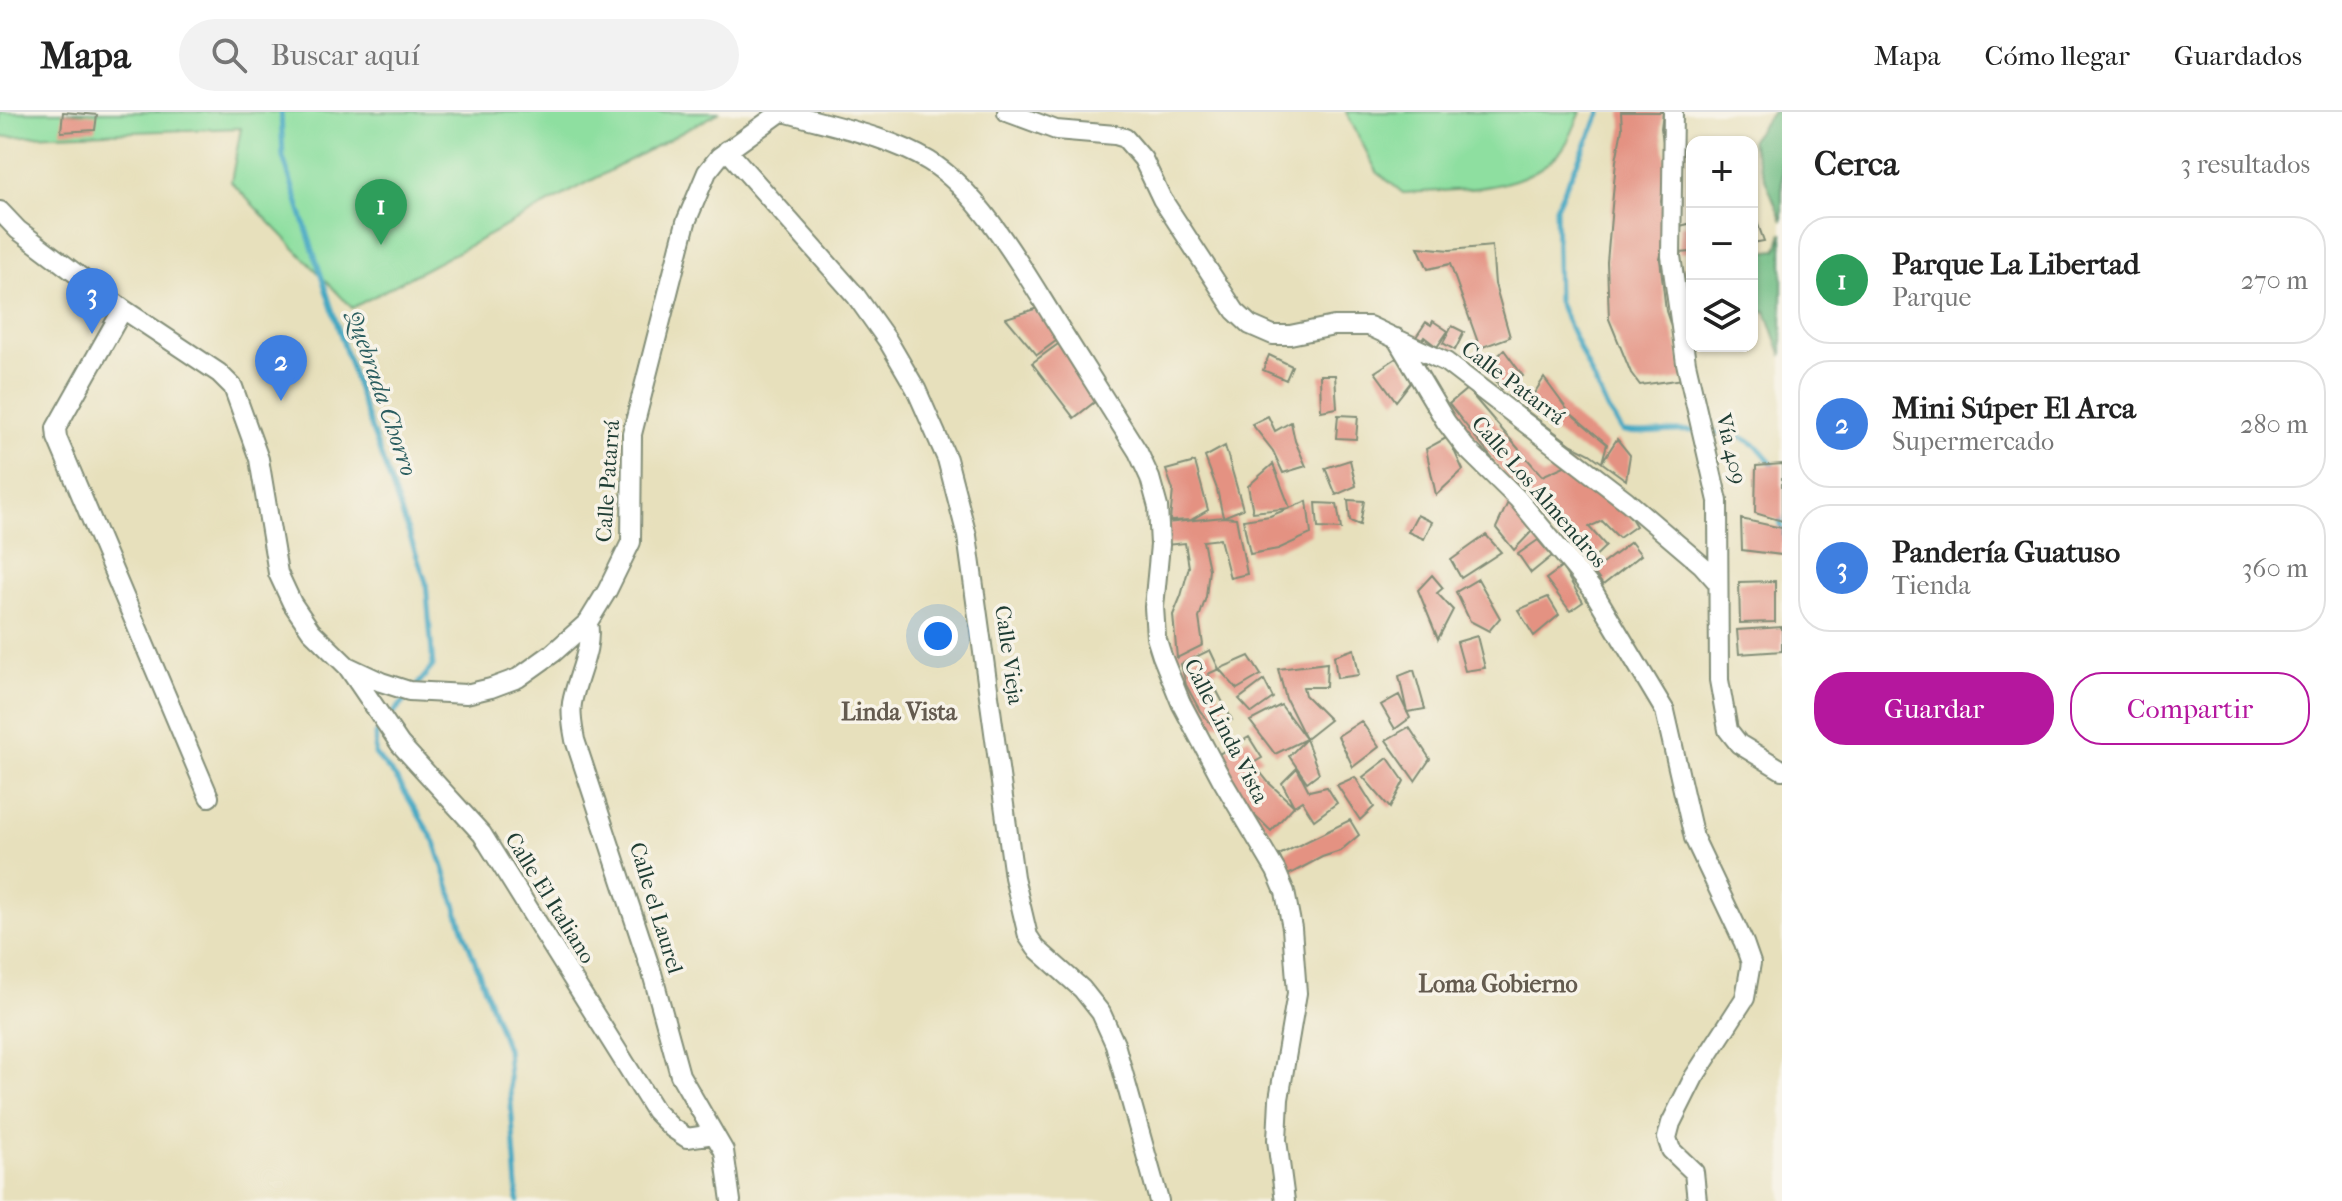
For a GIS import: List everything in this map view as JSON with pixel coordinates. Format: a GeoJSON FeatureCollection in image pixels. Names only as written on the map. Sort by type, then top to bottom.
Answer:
{"type":"FeatureCollection","features":[{"type":"Feature","properties":{"kind":"street","name":"Calle Patarrá"},"geometry":{"type":"LineString","coordinates":[[347,666],[409,691],[466,694],[518,678],[588,622],[631,542],[632,434],[686,222],[707,172],[727,150],[783,112]]}},
{"type":"Feature","properties":{"kind":"street","name":"Calle Linda Vista"},"geometry":{"type":"LineString","coordinates":[[783,112],[893,144],[929,161],[960,185],[990,222],[1037,293],[1138,452],[1150,478],[1160,527],[1154,607],[1156,637],[1181,703],[1276,871],[1285,892],[1292,928],[1297,993],[1279,1099],[1277,1140],[1285,1201]]}},
{"type":"Feature","properties":{"kind":"street","name":"Calle Patarrá"},"geometry":{"type":"LineString","coordinates":[[1007,112],[1056,130],[1125,138],[1135,146],[1162,199],[1235,311],[1250,325],[1273,335],[1290,335],[1334,326],[1369,326],[1446,362],[1627,501],[1702,565],[1718,583]]}},
{"type":"Feature","properties":{"kind":"street","name":"Vía 409"},"geometry":{"type":"LineString","coordinates":[[1673,112],[1671,256],[1686,363],[1718,501],[1719,680],[1728,730],[1739,744],[1782,770]]}},
{"type":"Feature","properties":{"kind":"street","name":"Calle Vieja"},"geometry":{"type":"LineString","coordinates":[[727,150],[856,296],[888,341],[916,389],[947,459],[967,536],[1014,877],[1028,936],[1036,948],[1082,989],[1101,1013],[1115,1044],[1159,1201]]}},
{"type":"Feature","properties":{"kind":"street"},"geometry":{"type":"LineString","coordinates":[[0,211],[18,230],[123,309],[219,373],[233,387],[259,459],[278,573],[292,603],[311,631],[347,666]]}},
{"type":"Feature","properties":{"kind":"street"},"geometry":{"type":"LineString","coordinates":[[123,309],[56,428],[57,438],[209,797]]}},
{"type":"Feature","properties":{"kind":"street","name":"Calle Los Almendros"},"geometry":{"type":"LineString","coordinates":[[1396,338],[1446,422],[1465,447],[1518,499],[1592,589],[1665,711],[1694,838],[1751,963],[1745,998],[1694,1077],[1671,1123],[1667,1138],[1671,1150],[1694,1172],[1697,1201]]}},
{"type":"Feature","properties":{"kind":"street","name":"Calle el Laurel"},"geometry":{"type":"LineString","coordinates":[[588,622],[589,645],[572,704],[571,721],[575,740],[652,973],[680,1075],[724,1151],[731,1201]]}},
{"type":"Feature","properties":{"kind":"street","name":"Calle El Italiano"},"geometry":{"type":"LineString","coordinates":[[347,666],[398,741],[482,834],[655,1111],[686,1138],[714,1134]]}},
{"type":"Feature","properties":{"kind":"green space"},"geometry":{"type":"Polygon","coordinates":[[[0,112],[720,112],[352,308],[231,182],[241,128],[0,137],[0,112]]]}},
{"type":"Feature","properties":{"kind":"green space"},"geometry":{"type":"Polygon","coordinates":[[[1346,112],[1581,112],[1561,151],[1527,175],[1488,187],[1403,193],[1377,172],[1346,112]]]}},
{"type":"Feature","properties":{"kind":"green space"},"geometry":{"type":"Polygon","coordinates":[[[1773,112],[1782,112],[1782,221],[1758,161],[1758,136],[1754,136],[1773,112]]]}},
{"type":"Feature","properties":{"kind":"green space"},"geometry":{"type":"Polygon","coordinates":[[[1782,233],[1782,356],[1766,311],[1758,312],[1758,252],[1777,250],[1782,233]]]}},
{"type":"Feature","properties":{"kind":"building"},"geometry":{"type":"Polygon","coordinates":[[[63,112],[97,115],[95,130],[61,132],[63,112]]]}},
{"type":"Feature","properties":{"kind":"building"},"geometry":{"type":"Polygon","coordinates":[[[1621,112],[1663,112],[1661,128],[1666,162],[1661,202],[1668,224],[1660,259],[1666,311],[1684,379],[1640,385],[1631,373],[1609,319],[1607,262],[1622,129],[1621,112]]]}},
{"type":"Feature","properties":{"kind":"building"},"geometry":{"type":"Polygon","coordinates":[[[1686,224],[1686,252],[1679,253],[1680,226],[1686,224]]]}},
{"type":"Feature","properties":{"kind":"building"},"geometry":{"type":"Polygon","coordinates":[[[1758,224],[1764,241],[1758,242],[1758,224]]]}},
{"type":"Feature","properties":{"kind":"building"},"geometry":{"type":"Polygon","coordinates":[[[1492,246],[1495,284],[1510,337],[1480,348],[1450,264],[1428,269],[1418,247],[1450,250],[1492,246]]]}},
{"type":"Feature","properties":{"kind":"building"},"geometry":{"type":"Polygon","coordinates":[[[1038,308],[1060,338],[1037,355],[1006,318],[1038,308]]]}},
{"type":"Feature","properties":{"kind":"building"},"geometry":{"type":"Polygon","coordinates":[[[1433,321],[1448,331],[1437,347],[1424,337],[1420,343],[1414,340],[1426,322],[1431,325],[1433,321]]]}},
{"type":"Feature","properties":{"kind":"building"},"geometry":{"type":"Polygon","coordinates":[[[1452,326],[1464,332],[1455,350],[1443,343],[1452,326]]]}},
{"type":"Feature","properties":{"kind":"building"},"geometry":{"type":"Polygon","coordinates":[[[1061,342],[1101,397],[1074,418],[1032,363],[1061,342]]]}},
{"type":"Feature","properties":{"kind":"building"},"geometry":{"type":"Polygon","coordinates":[[[1504,350],[1523,376],[1501,389],[1487,367],[1504,350]]]}},
{"type":"Feature","properties":{"kind":"building"},"geometry":{"type":"Polygon","coordinates":[[[1269,355],[1292,366],[1286,380],[1263,370],[1269,355]]]}},
{"type":"Feature","properties":{"kind":"building"},"geometry":{"type":"Polygon","coordinates":[[[1398,357],[1414,378],[1396,401],[1375,372],[1398,357]]]}},
{"type":"Feature","properties":{"kind":"building"},"geometry":{"type":"Polygon","coordinates":[[[1320,375],[1335,375],[1337,408],[1321,411],[1320,375]]]}},
{"type":"Feature","properties":{"kind":"building"},"geometry":{"type":"Polygon","coordinates":[[[1544,378],[1569,412],[1607,444],[1602,462],[1617,439],[1630,455],[1626,480],[1524,409],[1544,378]]]}},
{"type":"Feature","properties":{"kind":"building"},"geometry":{"type":"Polygon","coordinates":[[[1467,389],[1542,476],[1571,463],[1594,488],[1626,510],[1636,526],[1619,538],[1602,521],[1589,527],[1606,546],[1584,567],[1521,495],[1449,404],[1467,389]]]}},
{"type":"Feature","properties":{"kind":"building"},"geometry":{"type":"Polygon","coordinates":[[[1338,415],[1358,416],[1356,439],[1336,438],[1338,415]]]}},
{"type":"Feature","properties":{"kind":"building"},"geometry":{"type":"Polygon","coordinates":[[[1268,416],[1275,431],[1291,422],[1306,466],[1283,473],[1273,451],[1252,424],[1268,416]]]}},
{"type":"Feature","properties":{"kind":"building"},"geometry":{"type":"Polygon","coordinates":[[[1448,437],[1463,470],[1436,495],[1426,449],[1448,437]]]}},
{"type":"Feature","properties":{"kind":"building"},"geometry":{"type":"Polygon","coordinates":[[[1225,446],[1243,509],[1223,517],[1205,457],[1225,446]]]}},
{"type":"Feature","properties":{"kind":"building"},"geometry":{"type":"Polygon","coordinates":[[[1350,460],[1356,486],[1336,495],[1325,468],[1350,460]]]}},
{"type":"Feature","properties":{"kind":"building"},"geometry":{"type":"Polygon","coordinates":[[[1195,462],[1208,510],[1191,520],[1170,521],[1173,490],[1166,470],[1195,462]]]}},
{"type":"Feature","properties":{"kind":"building"},"geometry":{"type":"Polygon","coordinates":[[[1273,464],[1290,508],[1253,512],[1248,486],[1273,464]]]}},
{"type":"Feature","properties":{"kind":"building"},"geometry":{"type":"Polygon","coordinates":[[[1782,464],[1782,521],[1755,513],[1756,466],[1782,464]]]}},
{"type":"Feature","properties":{"kind":"building"},"geometry":{"type":"Polygon","coordinates":[[[1510,498],[1535,528],[1514,550],[1496,528],[1510,498]]]}},
{"type":"Feature","properties":{"kind":"building"},"geometry":{"type":"Polygon","coordinates":[[[1348,500],[1364,501],[1360,525],[1350,521],[1348,500]]]}},
{"type":"Feature","properties":{"kind":"building"},"geometry":{"type":"Polygon","coordinates":[[[1307,501],[1311,534],[1278,549],[1250,554],[1243,520],[1270,516],[1307,501]]]}},
{"type":"Feature","properties":{"kind":"building"},"geometry":{"type":"Polygon","coordinates":[[[1316,503],[1337,504],[1341,529],[1318,528],[1316,503]]]}},
{"type":"Feature","properties":{"kind":"building"},"geometry":{"type":"Polygon","coordinates":[[[1417,515],[1432,522],[1424,539],[1408,532],[1417,515]]]}},
{"type":"Feature","properties":{"kind":"building"},"geometry":{"type":"Polygon","coordinates":[[[1236,518],[1247,574],[1230,578],[1220,539],[1203,541],[1209,569],[1206,597],[1199,618],[1203,645],[1177,658],[1173,615],[1189,567],[1185,543],[1166,545],[1166,523],[1236,518]]]}},
{"type":"Feature","properties":{"kind":"building"},"geometry":{"type":"Polygon","coordinates":[[[1741,519],[1782,528],[1782,555],[1742,550],[1741,519]]]}},
{"type":"Feature","properties":{"kind":"building"},"geometry":{"type":"Polygon","coordinates":[[[1486,535],[1501,552],[1461,578],[1451,560],[1486,535]]]}},
{"type":"Feature","properties":{"kind":"building"},"geometry":{"type":"Polygon","coordinates":[[[1538,540],[1552,556],[1531,573],[1518,554],[1538,540]]]}},
{"type":"Feature","properties":{"kind":"building"},"geometry":{"type":"Polygon","coordinates":[[[1631,542],[1641,555],[1603,585],[1593,571],[1631,542]]]}},
{"type":"Feature","properties":{"kind":"building"},"geometry":{"type":"Polygon","coordinates":[[[1562,567],[1583,602],[1570,611],[1546,579],[1562,567]]]}},
{"type":"Feature","properties":{"kind":"building"},"geometry":{"type":"Polygon","coordinates":[[[1432,575],[1443,588],[1437,593],[1453,610],[1438,639],[1418,590],[1432,575]]]}},
{"type":"Feature","properties":{"kind":"building"},"geometry":{"type":"Polygon","coordinates":[[[1478,579],[1500,618],[1489,631],[1470,621],[1456,592],[1478,579]]]}},
{"type":"Feature","properties":{"kind":"building"},"geometry":{"type":"Polygon","coordinates":[[[1775,581],[1775,622],[1740,623],[1739,582],[1775,581]]]}},
{"type":"Feature","properties":{"kind":"building"},"geometry":{"type":"Polygon","coordinates":[[[1548,597],[1559,615],[1534,636],[1518,610],[1548,597]]]}},
{"type":"Feature","properties":{"kind":"building"},"geometry":{"type":"Polygon","coordinates":[[[1782,627],[1782,651],[1739,654],[1737,630],[1782,627]]]}},
{"type":"Feature","properties":{"kind":"building"},"geometry":{"type":"Polygon","coordinates":[[[1477,636],[1485,668],[1465,671],[1457,642],[1477,636]]]}},
{"type":"Feature","properties":{"kind":"building"},"geometry":{"type":"Polygon","coordinates":[[[1354,649],[1359,675],[1337,678],[1334,656],[1354,649]]]}},
{"type":"Feature","properties":{"kind":"building"},"geometry":{"type":"Polygon","coordinates":[[[1210,650],[1219,669],[1208,674],[1232,720],[1213,726],[1200,711],[1186,685],[1181,664],[1210,650]]]}},
{"type":"Feature","properties":{"kind":"building"},"geometry":{"type":"Polygon","coordinates":[[[1249,656],[1261,675],[1237,689],[1219,669],[1249,656]]]}},
{"type":"Feature","properties":{"kind":"building"},"geometry":{"type":"Polygon","coordinates":[[[1327,663],[1326,687],[1303,687],[1305,695],[1330,720],[1306,739],[1286,699],[1278,669],[1327,663]]]}},
{"type":"Feature","properties":{"kind":"building"},"geometry":{"type":"Polygon","coordinates":[[[1414,670],[1425,709],[1407,712],[1399,676],[1414,670]]]}},
{"type":"Feature","properties":{"kind":"building"},"geometry":{"type":"Polygon","coordinates":[[[1264,680],[1273,698],[1252,713],[1239,699],[1264,680]]]}},
{"type":"Feature","properties":{"kind":"building"},"geometry":{"type":"Polygon","coordinates":[[[1399,695],[1410,718],[1395,729],[1381,705],[1399,695]]]}},
{"type":"Feature","properties":{"kind":"building"},"geometry":{"type":"Polygon","coordinates":[[[1281,705],[1306,739],[1275,754],[1250,721],[1281,705]]]}},
{"type":"Feature","properties":{"kind":"building"},"geometry":{"type":"Polygon","coordinates":[[[1361,721],[1379,747],[1353,767],[1338,736],[1361,721]]]}},
{"type":"Feature","properties":{"kind":"building"},"geometry":{"type":"Polygon","coordinates":[[[1409,727],[1430,759],[1415,781],[1386,740],[1409,727]]]}},
{"type":"Feature","properties":{"kind":"building"},"geometry":{"type":"Polygon","coordinates":[[[1249,737],[1262,758],[1253,763],[1294,806],[1271,831],[1245,805],[1219,754],[1249,737]]]}},
{"type":"Feature","properties":{"kind":"building"},"geometry":{"type":"Polygon","coordinates":[[[1306,739],[1319,773],[1307,782],[1289,756],[1306,739]]]}},
{"type":"Feature","properties":{"kind":"building"},"geometry":{"type":"Polygon","coordinates":[[[1388,758],[1404,781],[1390,808],[1363,777],[1388,758]]]}},
{"type":"Feature","properties":{"kind":"building"},"geometry":{"type":"Polygon","coordinates":[[[1297,768],[1309,791],[1327,787],[1337,803],[1314,820],[1302,801],[1294,806],[1282,783],[1297,768]]]}},
{"type":"Feature","properties":{"kind":"building"},"geometry":{"type":"Polygon","coordinates":[[[1355,777],[1374,807],[1360,820],[1337,785],[1355,777]]]}},
{"type":"Feature","properties":{"kind":"building"},"geometry":{"type":"Polygon","coordinates":[[[1350,820],[1359,835],[1340,851],[1288,875],[1279,855],[1350,820]]]}},
{"type":"Feature","properties":{"kind":"waterway","name":"Quebrada Chorro"},"geometry":{"type":"LineString","coordinates":[[281,112],[283,157],[363,405],[426,582],[433,666],[418,684]]}},
{"type":"Feature","properties":{"kind":"waterway"},"geometry":{"type":"LineString","coordinates":[[1601,112],[1556,207],[1558,301],[1607,409],[1623,432],[1696,431]]}},
{"type":"Feature","properties":{"kind":"waterway"},"geometry":{"type":"LineString","coordinates":[[1705,432],[1747,440],[1761,450],[1775,470]]}},
{"type":"Feature","properties":{"kind":"waterway"},"geometry":{"type":"LineString","coordinates":[[1780,516],[1782,540]]}},
{"type":"Feature","properties":{"kind":"waterway","name":"Quebrada Chorro"},"geometry":{"type":"LineString","coordinates":[[390,717],[405,700]]}},
{"type":"Feature","properties":{"kind":"waterway","name":"Quebrada Chorro"},"geometry":{"type":"LineString","coordinates":[[380,730],[376,734],[375,754],[396,778],[435,842],[507,1049],[518,1201]]}},
{"type":"Feature","properties":{"kind":"place","name":"Parque La Libertad"},"geometry":{"type":"Point","coordinates":[381,245]}},
{"type":"Feature","properties":{"kind":"place","name":"Pandería Guatuso"},"geometry":{"type":"Point","coordinates":[92,334]}},
{"type":"Feature","properties":{"kind":"place","name":"Mini Súper El Arca"},"geometry":{"type":"Point","coordinates":[281,401]}},
{"type":"Feature","properties":{"kind":"district","name":"Linda Vista"},"geometry":{"type":"Point","coordinates":[899,712]}},
{"type":"Feature","properties":{"kind":"district","name":"Loma Gobierno"},"geometry":{"type":"Point","coordinates":[1498,984]}}]}
